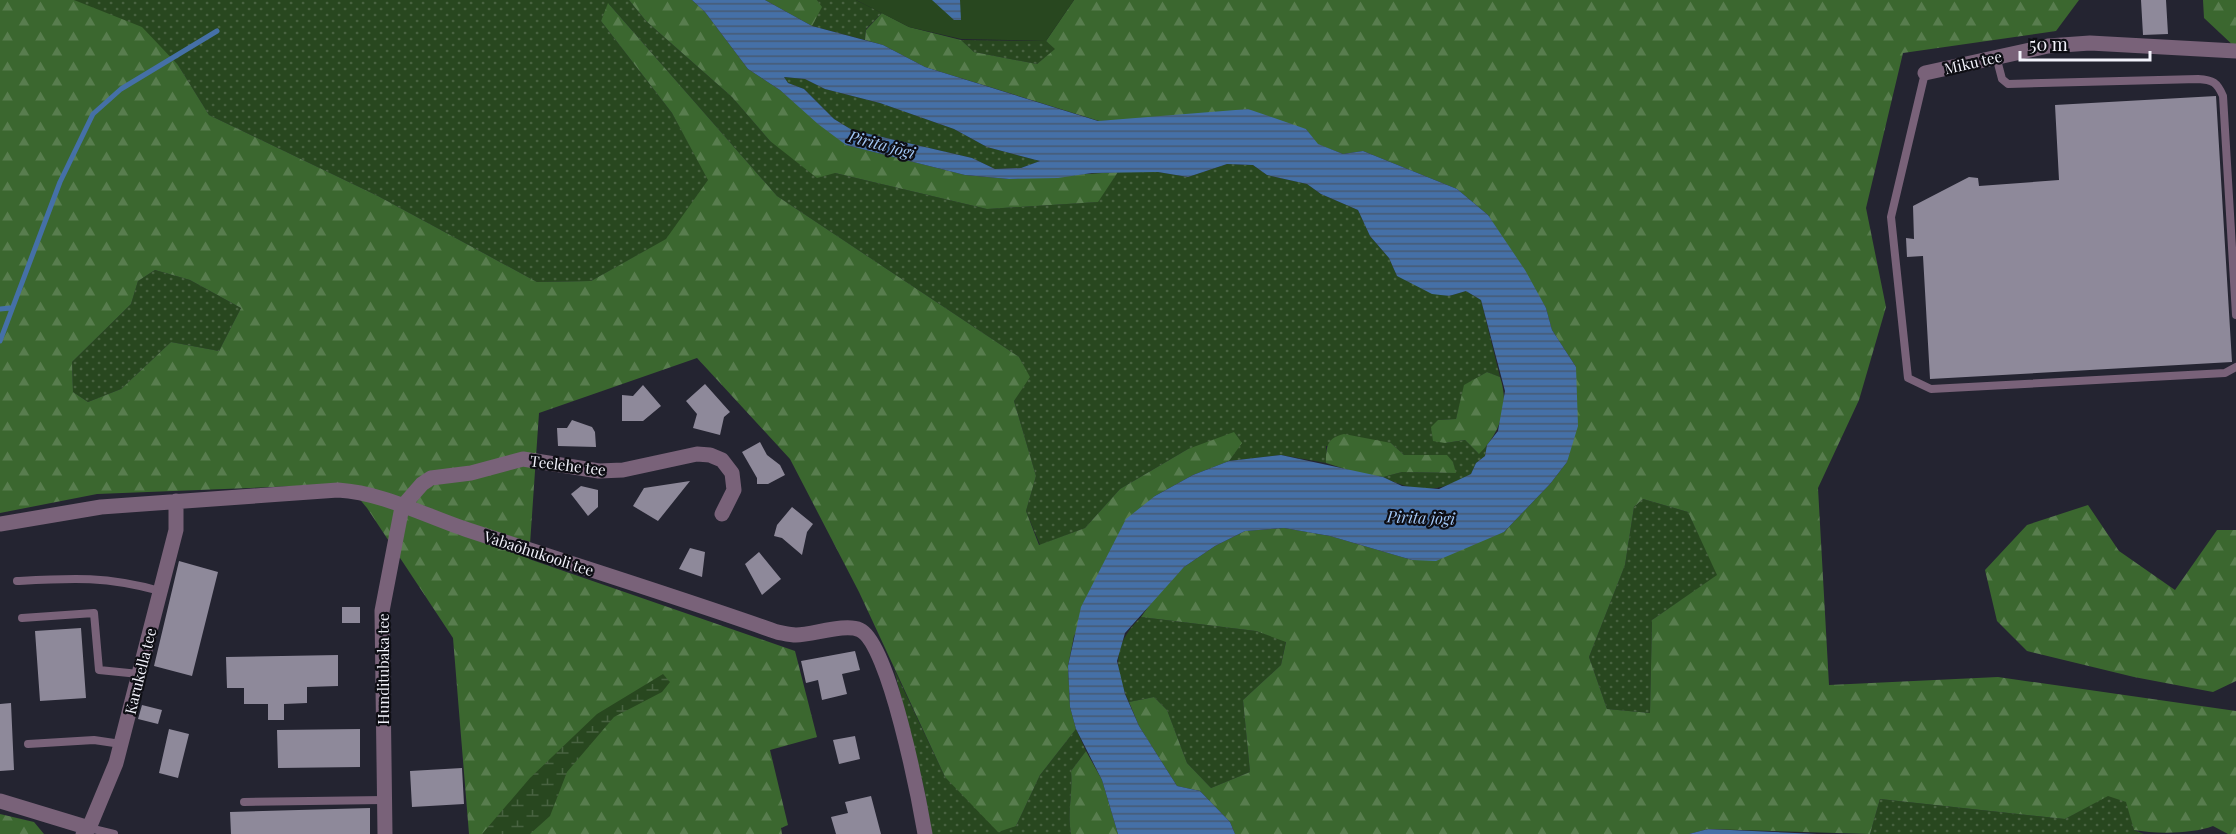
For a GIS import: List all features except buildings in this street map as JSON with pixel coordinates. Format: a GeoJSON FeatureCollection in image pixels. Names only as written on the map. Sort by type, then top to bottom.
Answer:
{"type":"FeatureCollection","features":[{"type":"Feature","properties":{"kind":"street","name":"Miku tee"},"geometry":{"type":"LineString","coordinates":[[1924,73],[2048,46],[2090,43],[2236,51]]}},
{"type":"Feature","properties":{"kind":"street","name":"Teelehe tee"},"geometry":{"type":"LineString","coordinates":[[402,507],[415,490],[431,478],[471,473],[523,459],[599,471],[623,470],[697,454],[710,455],[722,460],[732,473],[734,490],[722,514]]}},
{"type":"Feature","properties":{"kind":"street","name":"Vabaõhukooli tee"},"geometry":{"type":"LineString","coordinates":[[0,524],[101,507],[338,490],[376,495],[402,507],[777,632],[795,635],[860,630],[876,645],[892,694],[914,772],[925,834]]}},
{"type":"Feature","properties":{"kind":"street","name":"Karukella tee"},"geometry":{"type":"LineString","coordinates":[[86,831],[116,763],[176,530],[176,501]]}},
{"type":"Feature","properties":{"kind":"street","name":"Hunditubaka tee"},"geometry":{"type":"LineString","coordinates":[[385,834],[382,611],[402,507]]}},
{"type":"Feature","properties":{"kind":"street"},"geometry":{"type":"LineString","coordinates":[[0,801],[86,831]]}},
{"type":"Feature","properties":{"kind":"lane"},"geometry":{"type":"LineString","coordinates":[[1996,56],[2001,79],[2008,84],[2198,79],[2212,80],[2217,83],[2223,96],[2236,315]]}},
{"type":"Feature","properties":{"kind":"lane"},"geometry":{"type":"LineString","coordinates":[[1924,73],[1891,218],[1908,378],[1931,389],[2225,373],[2236,367]]}},
{"type":"Feature","properties":{"kind":"lane"},"geometry":{"type":"LineString","coordinates":[[17,581],[87,577],[126,582],[160,591]]}},
{"type":"Feature","properties":{"kind":"lane"},"geometry":{"type":"LineString","coordinates":[[22,618],[94,613],[99,670],[139,674]]}},
{"type":"Feature","properties":{"kind":"lane"},"geometry":{"type":"LineString","coordinates":[[28,744],[94,740],[121,744]]}},
{"type":"Feature","properties":{"kind":"lane"},"geometry":{"type":"LineString","coordinates":[[244,802],[384,801]]}},
{"type":"Feature","properties":{"kind":"lane"},"geometry":{"type":"LineString","coordinates":[[86,831],[114,834]]}},
{"type":"Feature","properties":{"kind":"green space"},"geometry":{"type":"Polygon","coordinates":[[[0,0],[74,0],[142,27],[178,65],[209,115],[378,196],[537,282],[591,281],[666,239],[708,180],[672,113],[601,21],[608,3],[777,196],[1019,357],[1030,377],[1014,401],[1036,476],[1026,511],[1039,545],[1085,528],[1120,489],[1188,449],[1234,432],[1242,443],[1229,461],[1193,475],[1155,496],[1074,636],[1068,666],[1070,707],[1076,729],[1040,775],[1016,826],[998,832],[945,777],[859,592],[790,459],[697,358],[539,413],[529,559],[795,651],[817,737],[770,750],[788,825],[781,828],[782,834],[469,834],[453,638],[367,508],[347,484],[97,494],[0,513],[0,0]],[[155,270],[138,281],[131,304],[72,362],[73,392],[88,402],[121,389],[171,342],[219,351],[241,308],[190,280],[155,270]]]}},
{"type":"Feature","properties":{"kind":"green space"},"geometry":{"type":"Polygon","coordinates":[[[74,0],[629,0],[646,21],[732,97],[770,141],[835,173],[987,209],[1097,202],[1118,172],[1158,172],[1188,177],[1227,164],[1253,165],[1267,175],[1307,184],[1321,194],[1358,210],[1370,236],[1389,258],[1397,276],[1449,296],[1466,291],[1481,300],[1500,377],[1487,372],[1465,385],[1456,419],[1438,420],[1445,443],[1465,440],[1478,453],[1487,445],[1485,456],[1476,463],[1471,474],[1449,485],[1428,489],[1406,486],[1383,477],[1402,472],[1455,473],[1453,462],[1404,455],[1391,443],[1326,446],[1326,463],[1281,455],[1229,461],[1241,443],[1188,449],[1120,489],[1085,528],[1040,545],[1026,511],[1036,476],[1014,401],[1029,377],[1019,357],[777,196],[609,4],[601,21],[672,113],[709,180],[667,239],[591,281],[537,282],[378,196],[209,115],[178,65],[74,0]]]}},
{"type":"Feature","properties":{"kind":"green space"},"geometry":{"type":"Polygon","coordinates":[[[629,0],[692,0],[705,12],[748,69],[780,90],[846,145],[965,175],[1009,179],[1118,172],[1098,202],[987,209],[835,173],[817,178],[770,141],[732,97],[646,21],[629,0]]]}},
{"type":"Feature","properties":{"kind":"green space"},"geometry":{"type":"Polygon","coordinates":[[[765,0],[817,0],[822,7],[812,26],[765,0]]]}},
{"type":"Feature","properties":{"kind":"green space"},"geometry":{"type":"Polygon","coordinates":[[[817,0],[856,0],[882,13],[866,29],[865,40],[812,26],[821,7],[817,0]]]}},
{"type":"Feature","properties":{"kind":"green space"},"geometry":{"type":"Polygon","coordinates":[[[856,0],[1074,0],[1046,41],[961,39],[909,27],[856,0]]]}},
{"type":"Feature","properties":{"kind":"green space"},"geometry":{"type":"Polygon","coordinates":[[[1074,0],[2079,0],[2056,31],[1903,53],[1866,208],[1886,307],[1859,400],[1818,488],[1829,685],[1998,677],[2236,711],[2236,834],[2228,834],[2213,826],[2195,831],[2134,830],[2126,802],[2108,796],[2065,819],[1880,799],[1870,834],[1708,829],[1689,834],[1235,834],[1230,822],[1200,791],[1177,786],[1139,726],[1129,702],[1154,697],[1167,710],[1187,763],[1211,788],[1250,772],[1243,700],[1281,665],[1286,642],[1256,631],[1141,617],[1159,592],[1184,567],[1215,546],[1245,531],[1284,528],[1330,536],[1412,560],[1504,532],[1550,484],[1567,462],[1576,367],[1552,330],[1546,308],[1488,215],[1457,189],[1363,151],[1343,154],[1317,144],[1306,129],[1169,118],[1099,121],[925,67],[883,45],[865,40],[866,30],[882,13],[909,27],[961,40],[974,52],[1037,64],[1055,49],[1046,41],[1074,0]],[[1643,499],[1634,507],[1625,565],[1589,657],[1607,709],[1650,713],[1652,620],[1717,575],[1688,512],[1643,499]]]}},
{"type":"Feature","properties":{"kind":"green space"},"geometry":{"type":"Polygon","coordinates":[[[2203,0],[2236,0],[2236,48],[2204,18],[2203,0]]]}},
{"type":"Feature","properties":{"kind":"green space"},"geometry":{"type":"Polygon","coordinates":[[[961,40],[1046,41],[1056,49],[1037,64],[974,52],[961,40]]]}},
{"type":"Feature","properties":{"kind":"green space"},"geometry":{"type":"Polygon","coordinates":[[[784,77],[805,79],[825,89],[880,103],[954,129],[987,147],[1040,161],[1021,168],[995,169],[972,158],[852,130],[834,119],[804,89],[788,83],[784,77]]]}},
{"type":"Feature","properties":{"kind":"green space"},"geometry":{"type":"Polygon","coordinates":[[[155,270],[190,280],[241,308],[219,351],[171,342],[121,389],[88,402],[73,392],[72,362],[131,304],[138,281],[155,270]]]}},
{"type":"Feature","properties":{"kind":"green space"},"geometry":{"type":"Polygon","coordinates":[[[1487,372],[1500,377],[1504,398],[1498,428],[1486,446],[1479,454],[1465,440],[1445,443],[1433,441],[1431,427],[1438,420],[1456,419],[1464,385],[1487,372]]]}},
{"type":"Feature","properties":{"kind":"green space"},"geometry":{"type":"Polygon","coordinates":[[[1344,434],[1391,443],[1404,455],[1447,455],[1453,462],[1456,473],[1402,472],[1383,477],[1361,474],[1326,463],[1326,452],[1331,440],[1344,434]]]}},
{"type":"Feature","properties":{"kind":"green space"},"geometry":{"type":"Polygon","coordinates":[[[1643,499],[1688,512],[1718,575],[1652,620],[1650,713],[1607,709],[1589,657],[1625,565],[1634,507],[1643,499]]]}},
{"type":"Feature","properties":{"kind":"green space"},"geometry":{"type":"Polygon","coordinates":[[[2088,505],[2119,551],[2175,590],[2217,530],[2236,530],[2236,681],[2213,692],[2134,677],[2027,651],[1997,621],[1985,570],[2027,525],[2088,505]]]}},
{"type":"Feature","properties":{"kind":"green space"},"geometry":{"type":"Polygon","coordinates":[[[1141,617],[1256,631],[1286,641],[1281,665],[1243,700],[1250,772],[1211,788],[1187,763],[1167,710],[1154,697],[1129,702],[1120,678],[1118,656],[1125,637],[1141,617]]]}},
{"type":"Feature","properties":{"kind":"green space"},"geometry":{"type":"Polygon","coordinates":[[[894,669],[945,777],[1016,826],[1040,775],[1076,729],[1086,751],[1071,771],[1071,834],[932,834],[924,788],[894,669]]]}},
{"type":"Feature","properties":{"kind":"green space"},"geometry":{"type":"Polygon","coordinates":[[[663,674],[670,682],[662,692],[614,717],[567,772],[550,816],[530,834],[482,834],[530,778],[597,714],[663,674]]]}},
{"type":"Feature","properties":{"kind":"green space"},"geometry":{"type":"Polygon","coordinates":[[[1086,751],[1102,780],[1118,834],[1071,834],[1071,771],[1086,751]]]}},
{"type":"Feature","properties":{"kind":"green space"},"geometry":{"type":"Polygon","coordinates":[[[2108,795],[2127,802],[2134,830],[2144,834],[1870,834],[1880,799],[2065,819],[2108,795]]]}},
{"type":"Feature","properties":{"kind":"green space"},"geometry":{"type":"Polygon","coordinates":[[[0,814],[34,822],[44,834],[0,834],[0,814]]]}},
{"type":"Feature","properties":{"kind":"water","name":"Pirita jõgi"},"geometry":{"type":"Polygon","coordinates":[[[692,0],[765,0],[812,26],[883,45],[925,67],[1098,121],[1248,109],[1306,129],[1318,144],[1343,154],[1363,151],[1457,189],[1488,215],[1525,270],[1546,308],[1552,330],[1576,367],[1578,426],[1567,462],[1550,484],[1504,532],[1436,561],[1412,560],[1330,536],[1284,528],[1245,531],[1215,546],[1184,567],[1125,633],[1117,661],[1125,694],[1139,726],[1177,786],[1200,791],[1230,822],[1235,834],[1118,834],[1102,780],[1076,729],[1070,707],[1068,666],[1081,607],[1126,519],[1155,496],[1193,475],[1229,461],[1281,455],[1383,477],[1402,486],[1439,489],[1471,474],[1476,463],[1485,456],[1487,445],[1498,431],[1505,391],[1481,300],[1466,291],[1449,296],[1432,294],[1397,276],[1389,258],[1370,236],[1358,210],[1321,194],[1307,184],[1267,175],[1253,165],[1227,164],[1188,177],[1158,172],[1092,173],[1058,178],[1009,179],[965,175],[846,145],[780,90],[748,69],[705,12],[692,0]],[[784,77],[788,83],[804,89],[834,119],[852,130],[972,158],[995,169],[1021,168],[1040,161],[987,147],[954,129],[880,103],[825,89],[805,79],[784,77]]]}},
{"type":"Feature","properties":{"kind":"water"},"geometry":{"type":"Polygon","coordinates":[[[932,0],[960,0],[961,20],[954,20],[932,0]]]}},
{"type":"Feature","properties":{"kind":"water"},"geometry":{"type":"Polygon","coordinates":[[[1708,829],[1817,834],[1689,834],[1708,829]]]}},
{"type":"Feature","properties":{"kind":"waterway"},"geometry":{"type":"LineString","coordinates":[[0,341],[60,182],[93,114],[121,89],[217,31]]}},
{"type":"Feature","properties":{"kind":"waterway"},"geometry":{"type":"LineString","coordinates":[[0,309],[10,308]]}}]}
